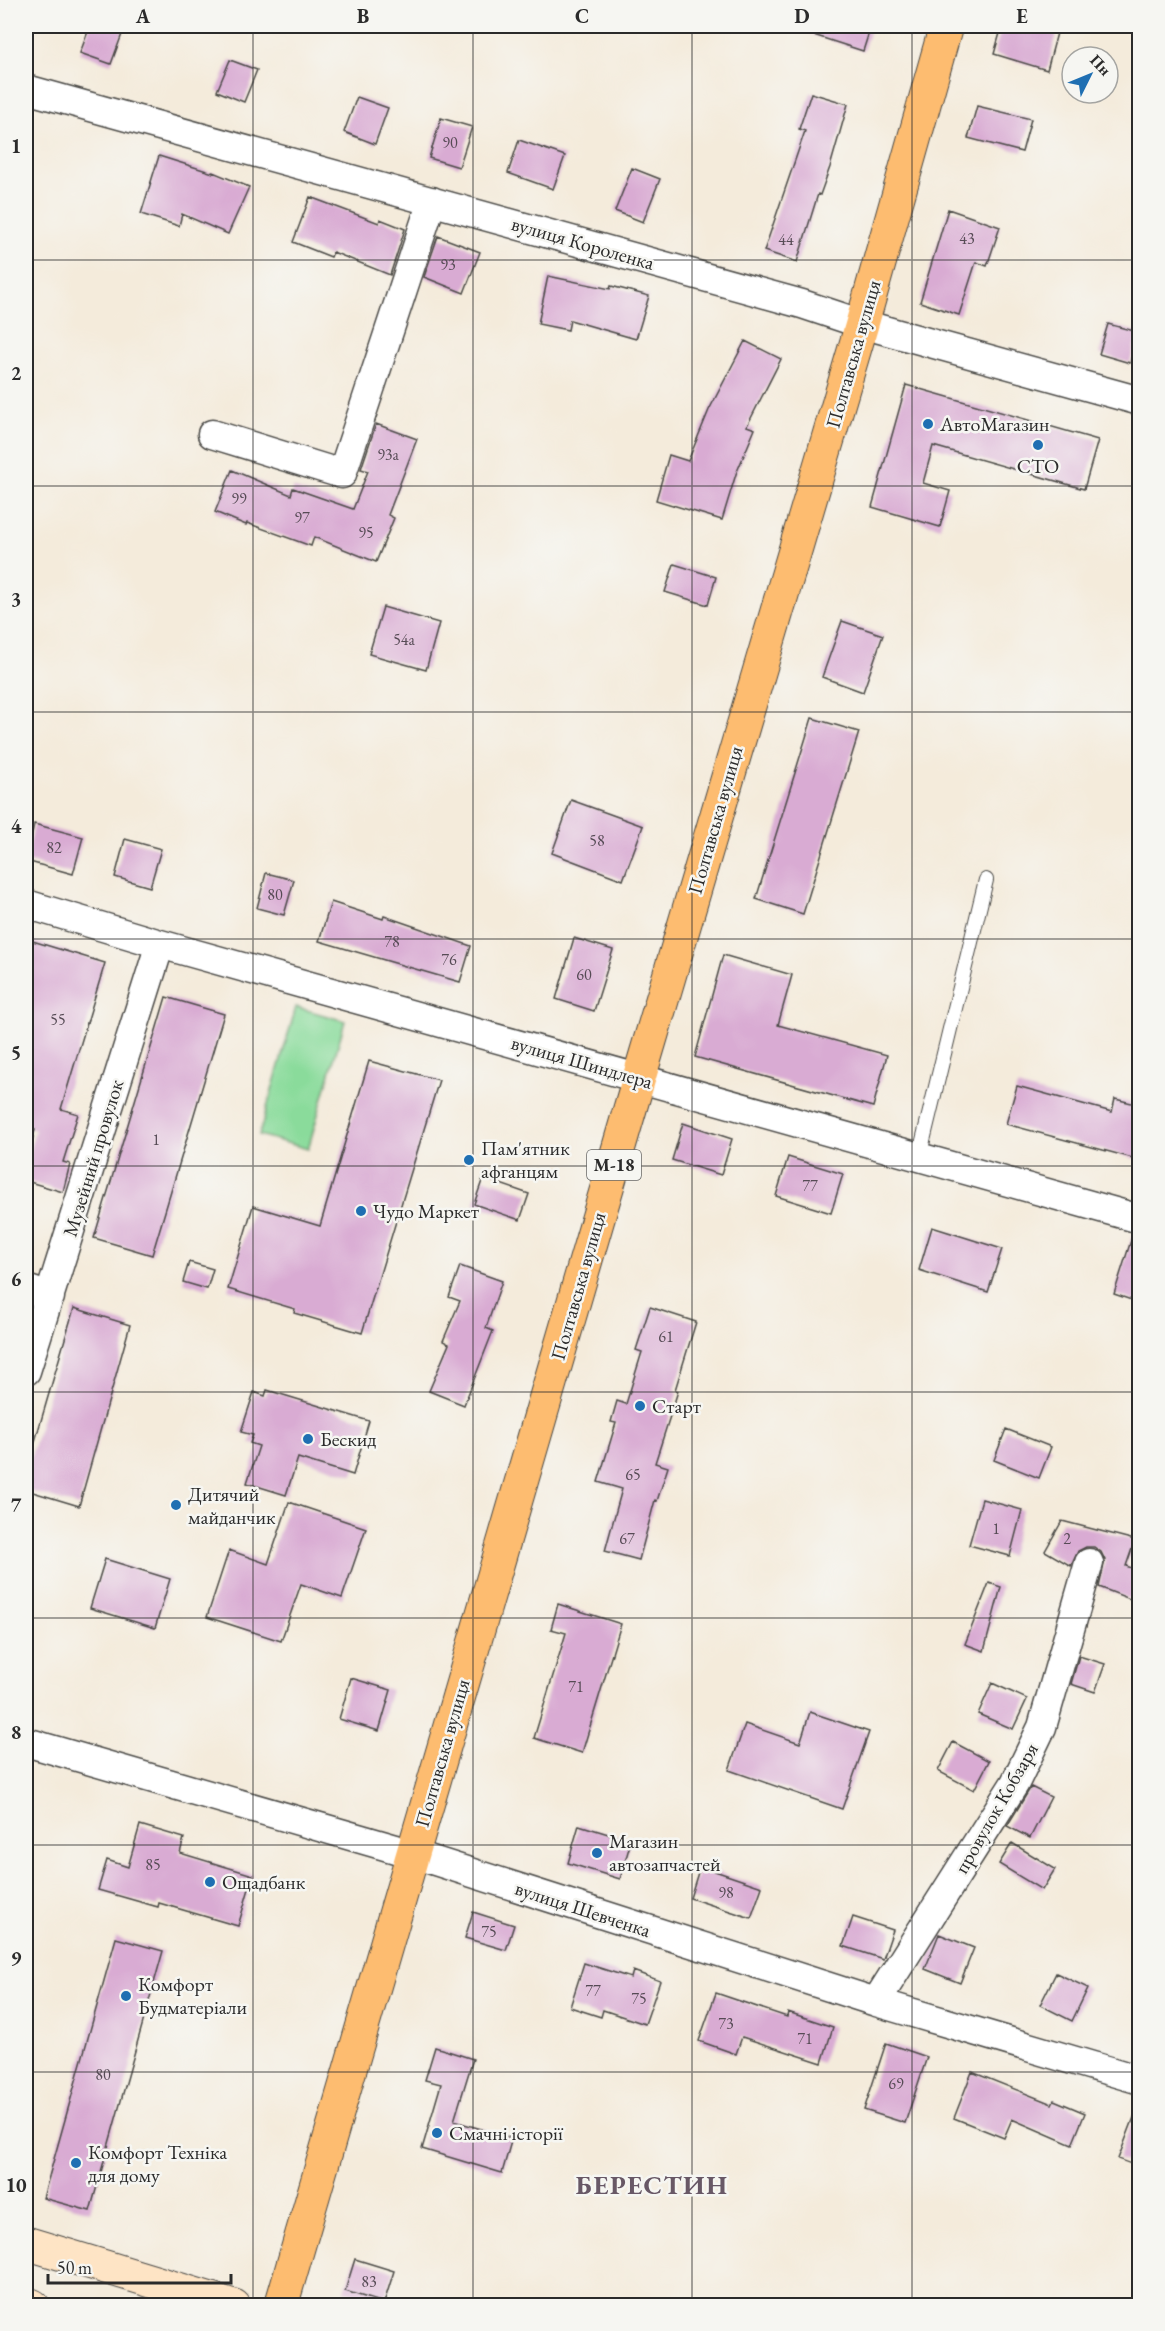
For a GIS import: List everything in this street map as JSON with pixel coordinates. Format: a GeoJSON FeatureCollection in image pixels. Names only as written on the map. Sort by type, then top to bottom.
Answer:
{"type":"FeatureCollection","features":[{"type":"Feature","properties":{"kind":"highway","name":"Полтавська вулиця"},"geometry":{"type":"LineString","coordinates":[[281,2306],[639,1078],[862,324],[946,26]]}},
{"type":"Feature","properties":{"kind":"street","name":"вулиця Короленка"},"geometry":{"type":"LineString","coordinates":[[26,89],[802,304],[862,324],[1140,401]]}},
{"type":"Feature","properties":{"kind":"street"},"geometry":{"type":"LineString","coordinates":[[212,434],[342,474],[432,201]]}},
{"type":"Feature","properties":{"kind":"street","name":"вулиця Шиндлера"},"geometry":{"type":"LineString","coordinates":[[26,904],[160,944],[1140,1219]]}},
{"type":"Feature","properties":{"kind":"street","name":"Музейний провулок"},"geometry":{"type":"LineString","coordinates":[[26,1371],[38,1293],[160,944]]}},
{"type":"Feature","properties":{"kind":"street","name":"провулок Кобзаря"},"geometry":{"type":"LineString","coordinates":[[876,2002],[1015,1783],[1042,1727],[1089,1563]]}},
{"type":"Feature","properties":{"kind":"street","name":"вулиця Шевченка"},"geometry":{"type":"LineString","coordinates":[[26,1742],[413,1854],[876,2002],[1140,2080]]}},
{"type":"Feature","properties":{"kind":"street"},"geometry":{"type":"LineString","coordinates":[[26,2243],[234,2306]]}},
{"type":"Feature","properties":{"kind":"street"},"geometry":{"type":"LineString","coordinates":[[26,2303],[33,2306]]}},
{"type":"Feature","properties":{"kind":"lane"},"geometry":{"type":"LineString","coordinates":[[919,1157],[986,880]]}},
{"type":"Feature","properties":{"kind":"green space"},"geometry":{"type":"Polygon","coordinates":[[[296,1007],[345,1021],[308,1149],[259,1135],[296,1007]]]}},
{"type":"Feature","properties":{"kind":"building"},"geometry":{"type":"Polygon","coordinates":[[[90,26],[125,26],[111,64],[80,53],[90,26]]]}},
{"type":"Feature","properties":{"kind":"building"},"geometry":{"type":"Polygon","coordinates":[[[798,26],[871,26],[863,51],[798,30],[798,26]]]}},
{"type":"Feature","properties":{"kind":"building"},"geometry":{"type":"Polygon","coordinates":[[[1002,26],[1032,26],[1057,33],[1047,70],[994,54],[1002,26]]]}},
{"type":"Feature","properties":{"kind":"building"},"geometry":{"type":"Polygon","coordinates":[[[230,60],[257,70],[244,102],[217,91],[230,60]]]}},
{"type":"Feature","properties":{"kind":"building"},"geometry":{"type":"Polygon","coordinates":[[[811,93],[848,104],[830,167],[820,195],[818,194],[797,262],[764,251],[805,131],[799,129],[811,93]]]}},
{"type":"Feature","properties":{"kind":"building"},"geometry":{"type":"Polygon","coordinates":[[[357,97],[388,108],[375,144],[344,132],[357,97]]]}},
{"type":"Feature","properties":{"kind":"building"},"geometry":{"type":"Polygon","coordinates":[[[977,106],[1031,119],[1022,152],[968,138],[977,106]]]}},
{"type":"Feature","properties":{"kind":"building"},"geometry":{"type":"Polygon","coordinates":[[[441,118],[472,127],[459,167],[429,158],[441,118]]]}},
{"type":"Feature","properties":{"kind":"building"},"geometry":{"type":"Polygon","coordinates":[[[519,140],[565,156],[553,189],[508,173],[519,140]]]}},
{"type":"Feature","properties":{"kind":"building"},"geometry":{"type":"Polygon","coordinates":[[[159,156],[213,172],[249,187],[228,234],[182,214],[179,226],[141,214],[159,156]]]}},
{"type":"Feature","properties":{"kind":"building"},"geometry":{"type":"Polygon","coordinates":[[[632,168],[660,179],[643,222],[615,211],[632,168]]]}},
{"type":"Feature","properties":{"kind":"building"},"geometry":{"type":"Polygon","coordinates":[[[310,197],[379,223],[380,219],[405,229],[390,275],[333,252],[331,257],[293,242],[310,197]]]}},
{"type":"Feature","properties":{"kind":"building"},"geometry":{"type":"Polygon","coordinates":[[[948,209],[1000,227],[987,266],[976,262],[959,315],[920,302],[948,209]]]}},
{"type":"Feature","properties":{"kind":"building"},"geometry":{"type":"Polygon","coordinates":[[[438,236],[480,252],[464,293],[424,277],[438,236]]]}},
{"type":"Feature","properties":{"kind":"building"},"geometry":{"type":"Polygon","coordinates":[[[548,276],[610,289],[611,286],[649,296],[636,339],[570,320],[568,330],[538,324],[548,276]]]}},
{"type":"Feature","properties":{"kind":"building"},"geometry":{"type":"Polygon","coordinates":[[[1108,324],[1138,332],[1130,363],[1099,354],[1108,324]]]}},
{"type":"Feature","properties":{"kind":"building"},"geometry":{"type":"Polygon","coordinates":[[[745,341],[781,359],[747,426],[755,429],[736,474],[722,520],[656,500],[669,455],[688,461],[709,410],[745,341]]]}},
{"type":"Feature","properties":{"kind":"building"},"geometry":{"type":"Polygon","coordinates":[[[906,385],[1098,440],[1084,489],[933,446],[923,483],[950,491],[940,527],[872,507],[906,385]]]}},
{"type":"Feature","properties":{"kind":"building"},"geometry":{"type":"Polygon","coordinates":[[[376,424],[417,439],[388,515],[394,518],[376,562],[314,537],[311,546],[247,523],[246,525],[215,512],[232,470],[291,495],[293,488],[353,509],[368,471],[361,469],[376,424]]]}},
{"type":"Feature","properties":{"kind":"building"},"geometry":{"type":"Polygon","coordinates":[[[674,564],[716,577],[708,605],[665,592],[674,564]]]}},
{"type":"Feature","properties":{"kind":"building"},"geometry":{"type":"Polygon","coordinates":[[[383,607],[439,623],[426,670],[369,654],[383,607]]]}},
{"type":"Feature","properties":{"kind":"building"},"geometry":{"type":"Polygon","coordinates":[[[842,621],[883,635],[863,692],[822,677],[842,621]]]}},
{"type":"Feature","properties":{"kind":"building"},"geometry":{"type":"Polygon","coordinates":[[[812,718],[859,732],[803,914],[756,899],[812,718]]]}},
{"type":"Feature","properties":{"kind":"building"},"geometry":{"type":"Polygon","coordinates":[[[571,800],[643,826],[623,880],[552,853],[571,800]]]}},
{"type":"Feature","properties":{"kind":"building"},"geometry":{"type":"Polygon","coordinates":[[[34,824],[83,837],[73,874],[26,861],[34,824]]]}},
{"type":"Feature","properties":{"kind":"building"},"geometry":{"type":"Polygon","coordinates":[[[125,839],[161,849],[150,887],[115,877],[125,839]]]}},
{"type":"Feature","properties":{"kind":"building"},"geometry":{"type":"Polygon","coordinates":[[[266,873],[294,880],[284,915],[257,908],[266,873]]]}},
{"type":"Feature","properties":{"kind":"building"},"geometry":{"type":"Polygon","coordinates":[[[331,902],[383,919],[384,916],[471,946],[460,982],[319,941],[331,902]]]}},
{"type":"Feature","properties":{"kind":"building"},"geometry":{"type":"Polygon","coordinates":[[[574,938],[613,950],[594,1011],[556,999],[574,938]]]}},
{"type":"Feature","properties":{"kind":"building"},"geometry":{"type":"Polygon","coordinates":[[[26,939],[105,963],[61,1109],[78,1114],[63,1162],[70,1164],[63,1192],[26,1181],[26,1164],[35,1130],[26,1127],[26,1028],[30,1011],[26,1009],[26,939]]]}},
{"type":"Feature","properties":{"kind":"building"},"geometry":{"type":"Polygon","coordinates":[[[723,955],[792,975],[778,1025],[887,1055],[873,1107],[695,1057],[723,955]]]}},
{"type":"Feature","properties":{"kind":"building"},"geometry":{"type":"Polygon","coordinates":[[[166,997],[224,1014],[152,1255],[94,1238],[166,997]]]}},
{"type":"Feature","properties":{"kind":"building","name":"Чудо Маркет"},"geometry":{"type":"Polygon","coordinates":[[[369,1061],[439,1080],[362,1333],[294,1313],[295,1309],[228,1289],[253,1206],[320,1226],[369,1061]]]}},
{"type":"Feature","properties":{"kind":"building"},"geometry":{"type":"Polygon","coordinates":[[[1017,1086],[1112,1112],[1115,1099],[1140,1105],[1140,1160],[1006,1124],[1017,1086]]]}},
{"type":"Feature","properties":{"kind":"building"},"geometry":{"type":"Polygon","coordinates":[[[683,1123],[732,1139],[721,1175],[672,1160],[683,1123]]]}},
{"type":"Feature","properties":{"kind":"building"},"geometry":{"type":"Polygon","coordinates":[[[788,1157],[843,1174],[831,1213],[776,1196],[788,1157]]]}},
{"type":"Feature","properties":{"kind":"building"},"geometry":{"type":"Polygon","coordinates":[[[483,1178],[529,1194],[520,1220],[474,1204],[483,1178]]]}},
{"type":"Feature","properties":{"kind":"building"},"geometry":{"type":"Polygon","coordinates":[[[932,1227],[1002,1249],[988,1292],[919,1270],[932,1227]]]}},
{"type":"Feature","properties":{"kind":"building"},"geometry":{"type":"Polygon","coordinates":[[[1133,1234],[1140,1235],[1140,1303],[1114,1294],[1133,1234]]]}},
{"type":"Feature","properties":{"kind":"building"},"geometry":{"type":"Polygon","coordinates":[[[189,1262],[213,1269],[207,1289],[183,1282],[189,1262]]]}},
{"type":"Feature","properties":{"kind":"building"},"geometry":{"type":"Polygon","coordinates":[[[460,1266],[502,1281],[486,1328],[493,1331],[464,1405],[429,1391],[449,1344],[443,1341],[460,1301],[449,1297],[460,1266]]]}},
{"type":"Feature","properties":{"kind":"building"},"geometry":{"type":"Polygon","coordinates":[[[650,1307],[696,1322],[675,1390],[678,1391],[655,1463],[668,1467],[657,1501],[655,1500],[639,1560],[605,1551],[622,1489],[598,1482],[616,1423],[611,1422],[617,1401],[626,1404],[642,1352],[636,1350],[650,1307]]]}},
{"type":"Feature","properties":{"kind":"building"},"geometry":{"type":"Polygon","coordinates":[[[74,1308],[130,1325],[79,1506],[26,1490],[26,1472],[74,1308]]]}},
{"type":"Feature","properties":{"kind":"building","name":"Бескид"},"geometry":{"type":"Polygon","coordinates":[[[267,1390],[369,1421],[353,1475],[298,1458],[286,1495],[247,1483],[259,1446],[250,1443],[253,1435],[241,1432],[254,1392],[265,1396],[267,1390]]]}},
{"type":"Feature","properties":{"kind":"building"},"geometry":{"type":"Polygon","coordinates":[[[1006,1429],[1051,1447],[1039,1478],[994,1460],[1006,1429]]]}},
{"type":"Feature","properties":{"kind":"building"},"geometry":{"type":"Polygon","coordinates":[[[982,1499],[1022,1510],[1010,1556],[969,1545],[982,1499]]]}},
{"type":"Feature","properties":{"kind":"building"},"geometry":{"type":"Polygon","coordinates":[[[289,1502],[366,1528],[342,1598],[301,1584],[281,1641],[207,1617],[229,1550],[268,1564],[289,1502]]]}},
{"type":"Feature","properties":{"kind":"building"},"geometry":{"type":"Polygon","coordinates":[[[1062,1521],[1135,1540],[1126,1566],[1140,1571],[1140,1603],[1099,1587],[1105,1560],[1101,1552],[1094,1547],[1086,1547],[1078,1551],[1071,1566],[1045,1551],[1062,1521]]]}},
{"type":"Feature","properties":{"kind":"building"},"geometry":{"type":"Polygon","coordinates":[[[105,1559],[170,1579],[155,1628],[90,1608],[105,1559]]]}},
{"type":"Feature","properties":{"kind":"building"},"geometry":{"type":"Polygon","coordinates":[[[989,1583],[1001,1587],[984,1651],[965,1644],[989,1583]]]}},
{"type":"Feature","properties":{"kind":"building"},"geometry":{"type":"Polygon","coordinates":[[[558,1604],[621,1624],[582,1753],[534,1738],[566,1633],[551,1629],[558,1604]]]}},
{"type":"Feature","properties":{"kind":"building"},"geometry":{"type":"Polygon","coordinates":[[[1079,1656],[1105,1664],[1095,1692],[1071,1684],[1079,1656]]]}},
{"type":"Feature","properties":{"kind":"building"},"geometry":{"type":"Polygon","coordinates":[[[351,1678],[391,1690],[379,1731],[339,1719],[351,1678]]]}},
{"type":"Feature","properties":{"kind":"building"},"geometry":{"type":"Polygon","coordinates":[[[992,1683],[1027,1699],[1013,1729],[978,1714],[992,1683]]]}},
{"type":"Feature","properties":{"kind":"building"},"geometry":{"type":"Polygon","coordinates":[[[810,1712],[869,1732],[842,1809],[729,1770],[745,1724],[800,1743],[810,1712]]]}},
{"type":"Feature","properties":{"kind":"building"},"geometry":{"type":"Polygon","coordinates":[[[953,1742],[989,1761],[974,1790],[938,1771],[953,1742]]]}},
{"type":"Feature","properties":{"kind":"building"},"geometry":{"type":"Polygon","coordinates":[[[1031,1787],[1051,1797],[1030,1838],[1007,1826],[1031,1787]]]}},
{"type":"Feature","properties":{"kind":"building"},"geometry":{"type":"Polygon","coordinates":[[[140,1825],[184,1838],[180,1853],[253,1875],[238,1926],[159,1903],[158,1907],[98,1890],[107,1860],[128,1867],[140,1825]]]}},
{"type":"Feature","properties":{"kind":"building"},"geometry":{"type":"Polygon","coordinates":[[[579,1825],[631,1841],[620,1879],[568,1863],[579,1825]]]}},
{"type":"Feature","properties":{"kind":"building"},"geometry":{"type":"Polygon","coordinates":[[[1012,1843],[1055,1869],[1042,1890],[999,1864],[1012,1843]]]}},
{"type":"Feature","properties":{"kind":"building"},"geometry":{"type":"Polygon","coordinates":[[[700,1866],[762,1887],[751,1918],[690,1898],[700,1866]]]}},
{"type":"Feature","properties":{"kind":"building"},"geometry":{"type":"Polygon","coordinates":[[[473,1912],[514,1925],[506,1950],[465,1938],[473,1912]]]}},
{"type":"Feature","properties":{"kind":"building"},"geometry":{"type":"Polygon","coordinates":[[[853,1917],[893,1930],[883,1959],[843,1946],[853,1917]]]}},
{"type":"Feature","properties":{"kind":"building"},"geometry":{"type":"Polygon","coordinates":[[[939,1934],[974,1948],[960,1983],[925,1969],[939,1934]]]}},
{"type":"Feature","properties":{"kind":"building"},"geometry":{"type":"Polygon","coordinates":[[[116,1938],[163,1951],[90,2211],[43,2198],[116,1938]]]}},
{"type":"Feature","properties":{"kind":"building"},"geometry":{"type":"Polygon","coordinates":[[[584,1963],[631,1978],[633,1971],[660,1981],[645,2024],[603,2010],[601,2017],[570,2007],[584,1963]]]}},
{"type":"Feature","properties":{"kind":"building"},"geometry":{"type":"Polygon","coordinates":[[[1056,1973],[1088,1988],[1072,2021],[1040,2005],[1056,1973]]]}},
{"type":"Feature","properties":{"kind":"building"},"geometry":{"type":"Polygon","coordinates":[[[716,1993],[787,2017],[788,2012],[833,2027],[822,2063],[742,2037],[736,2054],[699,2041],[716,1993]]]}},
{"type":"Feature","properties":{"kind":"building"},"geometry":{"type":"Polygon","coordinates":[[[886,2043],[927,2057],[905,2123],[864,2110],[886,2043]]]}},
{"type":"Feature","properties":{"kind":"building"},"geometry":{"type":"Polygon","coordinates":[[[435,2047],[473,2059],[454,2121],[512,2138],[502,2173],[422,2149],[441,2084],[425,2080],[435,2047]]]}},
{"type":"Feature","properties":{"kind":"building"},"geometry":{"type":"Polygon","coordinates":[[[972,2072],[1052,2104],[1054,2100],[1085,2113],[1072,2145],[1012,2119],[1004,2138],[954,2118],[972,2072]]]}},
{"type":"Feature","properties":{"kind":"building"},"geometry":{"type":"Polygon","coordinates":[[[1138,2107],[1140,2107],[1140,2167],[1118,2159],[1138,2107]]]}},
{"type":"Feature","properties":{"kind":"building"},"geometry":{"type":"Polygon","coordinates":[[[355,2259],[394,2271],[384,2303],[345,2291],[355,2259]]]}},
{"type":"Feature","properties":{"kind":"place","name":"АвтоМагазин"},"geometry":{"type":"Point","coordinates":[928,424]}},
{"type":"Feature","properties":{"kind":"place","name":"СТО"},"geometry":{"type":"Point","coordinates":[1038,445]}},
{"type":"Feature","properties":{"kind":"place","name":"Пам'ятник афганцям"},"geometry":{"type":"Point","coordinates":[469,1160]}},
{"type":"Feature","properties":{"kind":"place","name":"Чудо Маркет"},"geometry":{"type":"Point","coordinates":[361,1211]}},
{"type":"Feature","properties":{"kind":"place","name":"Старт"},"geometry":{"type":"Point","coordinates":[640,1406]}},
{"type":"Feature","properties":{"kind":"place","name":"Бескид"},"geometry":{"type":"Point","coordinates":[308,1439]}},
{"type":"Feature","properties":{"kind":"place","name":"Дитячий майданчик"},"geometry":{"type":"Point","coordinates":[176,1505]}},
{"type":"Feature","properties":{"kind":"place","name":"Магазин автозапчастей"},"geometry":{"type":"Point","coordinates":[597,1853]}},
{"type":"Feature","properties":{"kind":"place","name":"Ощадбанк"},"geometry":{"type":"Point","coordinates":[210,1882]}},
{"type":"Feature","properties":{"kind":"place","name":"Комфорт Будматеріали"},"geometry":{"type":"Point","coordinates":[126,1996]}},
{"type":"Feature","properties":{"kind":"place","name":"Смачні історії"},"geometry":{"type":"Point","coordinates":[437,2133]}},
{"type":"Feature","properties":{"kind":"place","name":"Комфорт Техніка для дому"},"geometry":{"type":"Point","coordinates":[76,2163]}},
{"type":"Feature","properties":{"kind":"district","name":"БЕРЕСТИН"},"geometry":{"type":"Point","coordinates":[652,2185]}}]}
